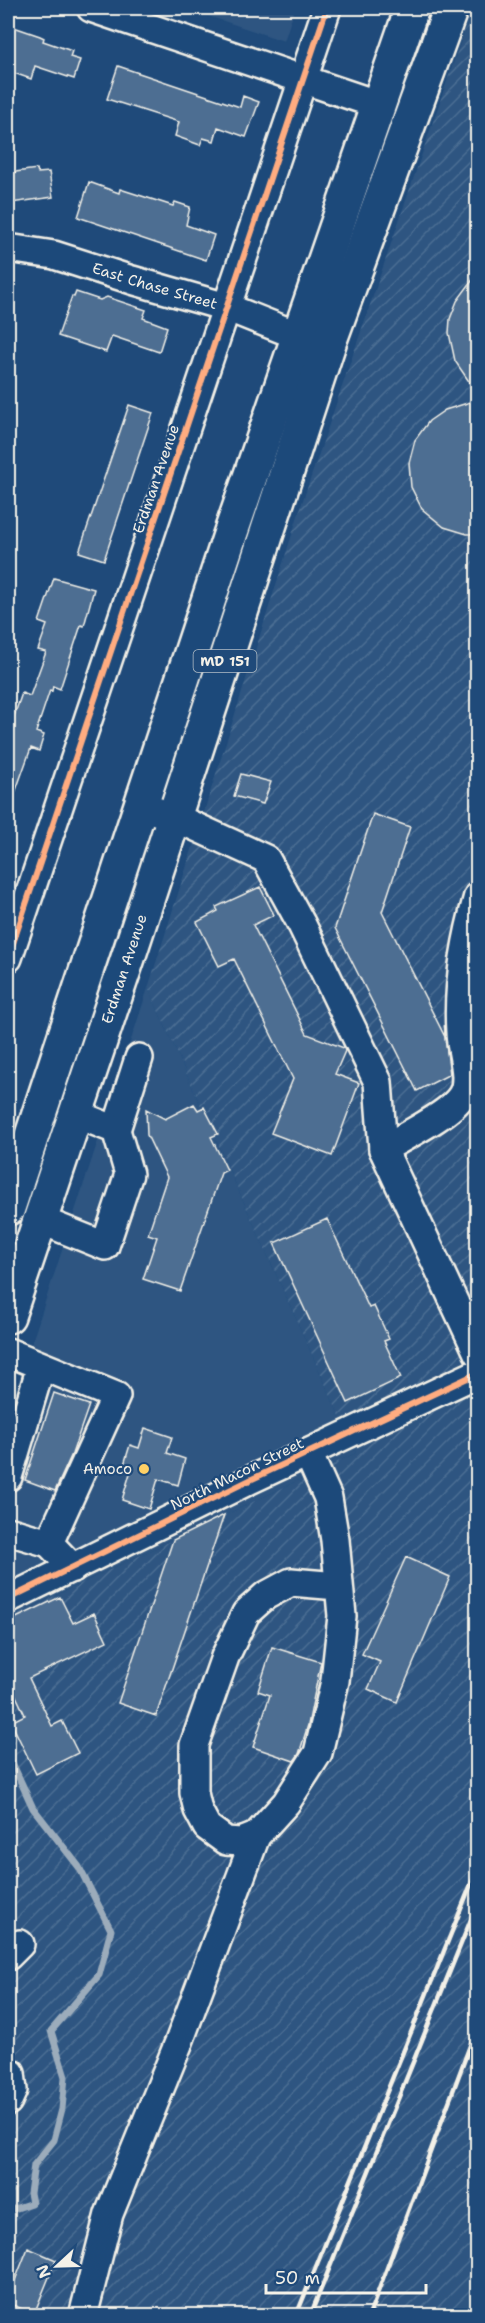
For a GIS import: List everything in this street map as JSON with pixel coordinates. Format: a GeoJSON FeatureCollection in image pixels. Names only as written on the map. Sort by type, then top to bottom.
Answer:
{"type":"FeatureCollection","features":[{"type":"Feature","properties":{"kind":"main road","name":"MD 151"},"geometry":{"type":"LineString","coordinates":[[8,1208],[230,535],[412,8]]}},
{"type":"Feature","properties":{"kind":"main road","name":"Erdman Avenue"},"geometry":{"type":"LineString","coordinates":[[8,1316],[330,340],[451,8]]}},
{"type":"Feature","properties":{"kind":"street"},"geometry":{"type":"LineString","coordinates":[[91,8],[379,105]]}},
{"type":"Feature","properties":{"kind":"street","name":"Erdman Avenue"},"geometry":{"type":"LineString","coordinates":[[8,958],[327,8]]}},
{"type":"Feature","properties":{"kind":"street","name":"East Chase Street"},"geometry":{"type":"LineString","coordinates":[[8,248],[54,255],[226,307],[299,336]]}},
{"type":"Feature","properties":{"kind":"street"},"geometry":{"type":"LineString","coordinates":[[141,806],[174,817],[266,859],[302,925],[378,1082],[383,1149],[477,1353]]}},
{"type":"Feature","properties":{"kind":"street"},"geometry":{"type":"LineString","coordinates":[[383,1149],[458,1102],[464,1092],[466,1078],[460,1041],[460,986],[464,952],[477,896]]}},
{"type":"Feature","properties":{"kind":"street"},"geometry":{"type":"LineString","coordinates":[[40,1221],[105,1246],[129,1174],[116,1130],[139,1058]]}},
{"type":"Feature","properties":{"kind":"street"},"geometry":{"type":"LineString","coordinates":[[76,1114],[116,1130]]}},
{"type":"Feature","properties":{"kind":"street"},"geometry":{"type":"LineString","coordinates":[[8,1352],[116,1396],[49,1543]]}},
{"type":"Feature","properties":{"kind":"street"},"geometry":{"type":"LineString","coordinates":[[8,1477],[41,1366]]}},
{"type":"Feature","properties":{"kind":"street","name":"North Macon Street"},"geometry":{"type":"LineString","coordinates":[[8,1599],[477,1373]]}},
{"type":"Feature","properties":{"kind":"street"},"geometry":{"type":"LineString","coordinates":[[83,2316],[109,2214],[183,2031],[256,1836],[286,1803],[318,1753],[335,1681],[342,1616],[328,1498],[308,1453]]}},
{"type":"Feature","properties":{"kind":"street"},"geometry":{"type":"LineString","coordinates":[[8,1531],[49,1543],[73,1568]]}},
{"type":"Feature","properties":{"kind":"street"},"geometry":{"type":"LineString","coordinates":[[256,1836],[241,1842],[226,1841],[207,1827],[198,1810],[194,1793],[194,1745],[225,1657],[246,1613],[265,1596],[291,1581],[338,1586]]}},
{"type":"Feature","properties":{"kind":"street"},"geometry":{"type":"LineString","coordinates":[[8,2072],[11,2073],[13,2090],[8,2101]]}},
{"type":"Feature","properties":{"kind":"shaded area"},"geometry":{"type":"Polygon","coordinates":[[[184,8],[295,8],[284,41],[184,8]]]}},
{"type":"Feature","properties":{"kind":"shaded area"},"geometry":{"type":"Polygon","coordinates":[[[472,8],[477,8],[477,2315],[8,2315],[8,1618],[356,1453],[148,988],[302,503],[472,8]]]}},
{"type":"Feature","properties":{"kind":"shaded area"},"geometry":{"type":"Polygon","coordinates":[[[148,988],[356,1453],[8,1618],[8,1415],[148,988]]]}},
{"type":"Feature","properties":{"kind":"building"},"geometry":{"type":"Polygon","coordinates":[[[8,25],[40,36],[44,38],[43,41],[72,51],[70,57],[80,60],[74,79],[35,66],[31,79],[8,71],[8,25]]]}},
{"type":"Feature","properties":{"kind":"building"},"geometry":{"type":"Polygon","coordinates":[[[118,66],[240,107],[243,96],[259,102],[246,137],[218,127],[214,141],[203,138],[200,145],[175,136],[179,122],[107,99],[118,66]]]}},
{"type":"Feature","properties":{"kind":"building"},"geometry":{"type":"Polygon","coordinates":[[[37,169],[38,173],[49,172],[53,197],[11,203],[10,198],[8,199],[8,173],[37,169]]]}},
{"type":"Feature","properties":{"kind":"building"},"geometry":{"type":"Polygon","coordinates":[[[89,182],[119,193],[120,189],[173,206],[175,202],[190,207],[186,225],[214,235],[206,260],[78,217],[89,182]]]}},
{"type":"Feature","properties":{"kind":"building"},"geometry":{"type":"Polygon","coordinates":[[[477,274],[477,393],[455,361],[449,333],[450,319],[457,301],[477,274]]]}},
{"type":"Feature","properties":{"kind":"building"},"geometry":{"type":"Polygon","coordinates":[[[76,292],[100,300],[107,297],[146,310],[143,318],[167,327],[159,352],[112,336],[106,352],[58,336],[72,296],[74,297],[76,292]]]}},
{"type":"Feature","properties":{"kind":"building"},"geometry":{"type":"Polygon","coordinates":[[[477,400],[477,534],[467,534],[444,527],[422,509],[411,487],[409,463],[415,440],[429,421],[445,410],[477,400]]]}},
{"type":"Feature","properties":{"kind":"building"},"geometry":{"type":"Polygon","coordinates":[[[129,405],[153,413],[104,560],[79,552],[129,405]]]}},
{"type":"Feature","properties":{"kind":"building"},"geometry":{"type":"Polygon","coordinates":[[[54,578],[94,589],[84,626],[81,625],[60,689],[53,686],[52,691],[50,690],[36,732],[44,735],[39,751],[31,748],[10,807],[8,807],[8,720],[12,722],[22,693],[30,696],[46,652],[38,650],[47,625],[39,622],[54,578]]]}},
{"type":"Feature","properties":{"kind":"building"},"geometry":{"type":"Polygon","coordinates":[[[241,774],[271,782],[263,804],[234,796],[241,774]]]}},
{"type":"Feature","properties":{"kind":"building"},"geometry":{"type":"Polygon","coordinates":[[[373,814],[410,827],[382,912],[445,1037],[450,1074],[417,1091],[335,928],[373,814]]]}},
{"type":"Feature","properties":{"kind":"building"},"geometry":{"type":"Polygon","coordinates":[[[260,887],[274,915],[253,925],[307,1034],[344,1048],[345,1051],[335,1074],[359,1083],[332,1156],[271,1133],[293,1079],[234,959],[219,966],[197,922],[218,911],[216,907],[260,887]]]}},
{"type":"Feature","properties":{"kind":"building"},"geometry":{"type":"Polygon","coordinates":[[[194,1104],[198,1110],[204,1107],[218,1134],[211,1137],[227,1170],[221,1173],[180,1291],[143,1279],[157,1237],[148,1234],[167,1177],[147,1135],[146,1109],[165,1119],[194,1104]]]}},
{"type":"Feature","properties":{"kind":"building"},"geometry":{"type":"Polygon","coordinates":[[[327,1219],[369,1308],[374,1306],[389,1339],[384,1341],[401,1378],[348,1403],[274,1243],[327,1219]]]}},
{"type":"Feature","properties":{"kind":"building","name":"Amoco"},"geometry":{"type":"Polygon","coordinates":[[[54,1393],[89,1405],[72,1454],[55,1491],[25,1480],[54,1393]]]}},
{"type":"Feature","properties":{"kind":"building","name":"Amoco"},"geometry":{"type":"Polygon","coordinates":[[[145,1428],[172,1437],[167,1453],[185,1459],[178,1485],[158,1479],[149,1509],[122,1500],[131,1470],[123,1468],[130,1445],[139,1448],[145,1428]]]}},
{"type":"Feature","properties":{"kind":"building"},"geometry":{"type":"Polygon","coordinates":[[[224,1515],[156,1716],[118,1703],[173,1540],[224,1515]]]}},
{"type":"Feature","properties":{"kind":"building"},"geometry":{"type":"Polygon","coordinates":[[[406,1557],[450,1577],[397,1702],[368,1689],[380,1662],[362,1654],[406,1557]]]}},
{"type":"Feature","properties":{"kind":"building"},"geometry":{"type":"Polygon","coordinates":[[[60,1597],[73,1623],[94,1613],[107,1641],[29,1678],[52,1726],[62,1721],[78,1753],[36,1774],[11,1722],[25,1715],[8,1679],[8,1643],[16,1618],[60,1597]]]}},
{"type":"Feature","properties":{"kind":"building"},"geometry":{"type":"Polygon","coordinates":[[[272,1647],[321,1662],[308,1725],[299,1754],[294,1761],[253,1747],[270,1695],[258,1691],[272,1647]]]}},
{"type":"Feature","properties":{"kind":"building"},"geometry":{"type":"Polygon","coordinates":[[[28,2248],[56,2260],[34,2314],[8,2303],[28,2248]]]}},
{"type":"Feature","properties":{"kind":"waterway"},"geometry":{"type":"LineString","coordinates":[[8,1754],[33,1808],[79,1867],[111,1930],[99,1975],[51,2031],[65,2077],[62,2109],[54,2140],[34,2165],[30,2193],[32,2203],[8,2211]]}},
{"type":"Feature","properties":{"kind":"railway"},"geometry":{"type":"LineString","coordinates":[[296,2316],[478,1867]]}},
{"type":"Feature","properties":{"kind":"railway"},"geometry":{"type":"LineString","coordinates":[[310,2316],[478,1902]]}},
{"type":"Feature","properties":{"kind":"railway"},"geometry":{"type":"LineString","coordinates":[[369,2316],[478,2024]]}},
{"type":"Feature","properties":{"kind":"cycle path"},"geometry":{"type":"LineString","coordinates":[[8,958],[327,8]]}},
{"type":"Feature","properties":{"kind":"cycle path"},"geometry":{"type":"LineString","coordinates":[[8,1599],[250,1480],[478,1373]]}},
{"type":"Feature","properties":{"kind":"place","name":"Amoco"},"geometry":{"type":"Point","coordinates":[144,1469]}}]}
